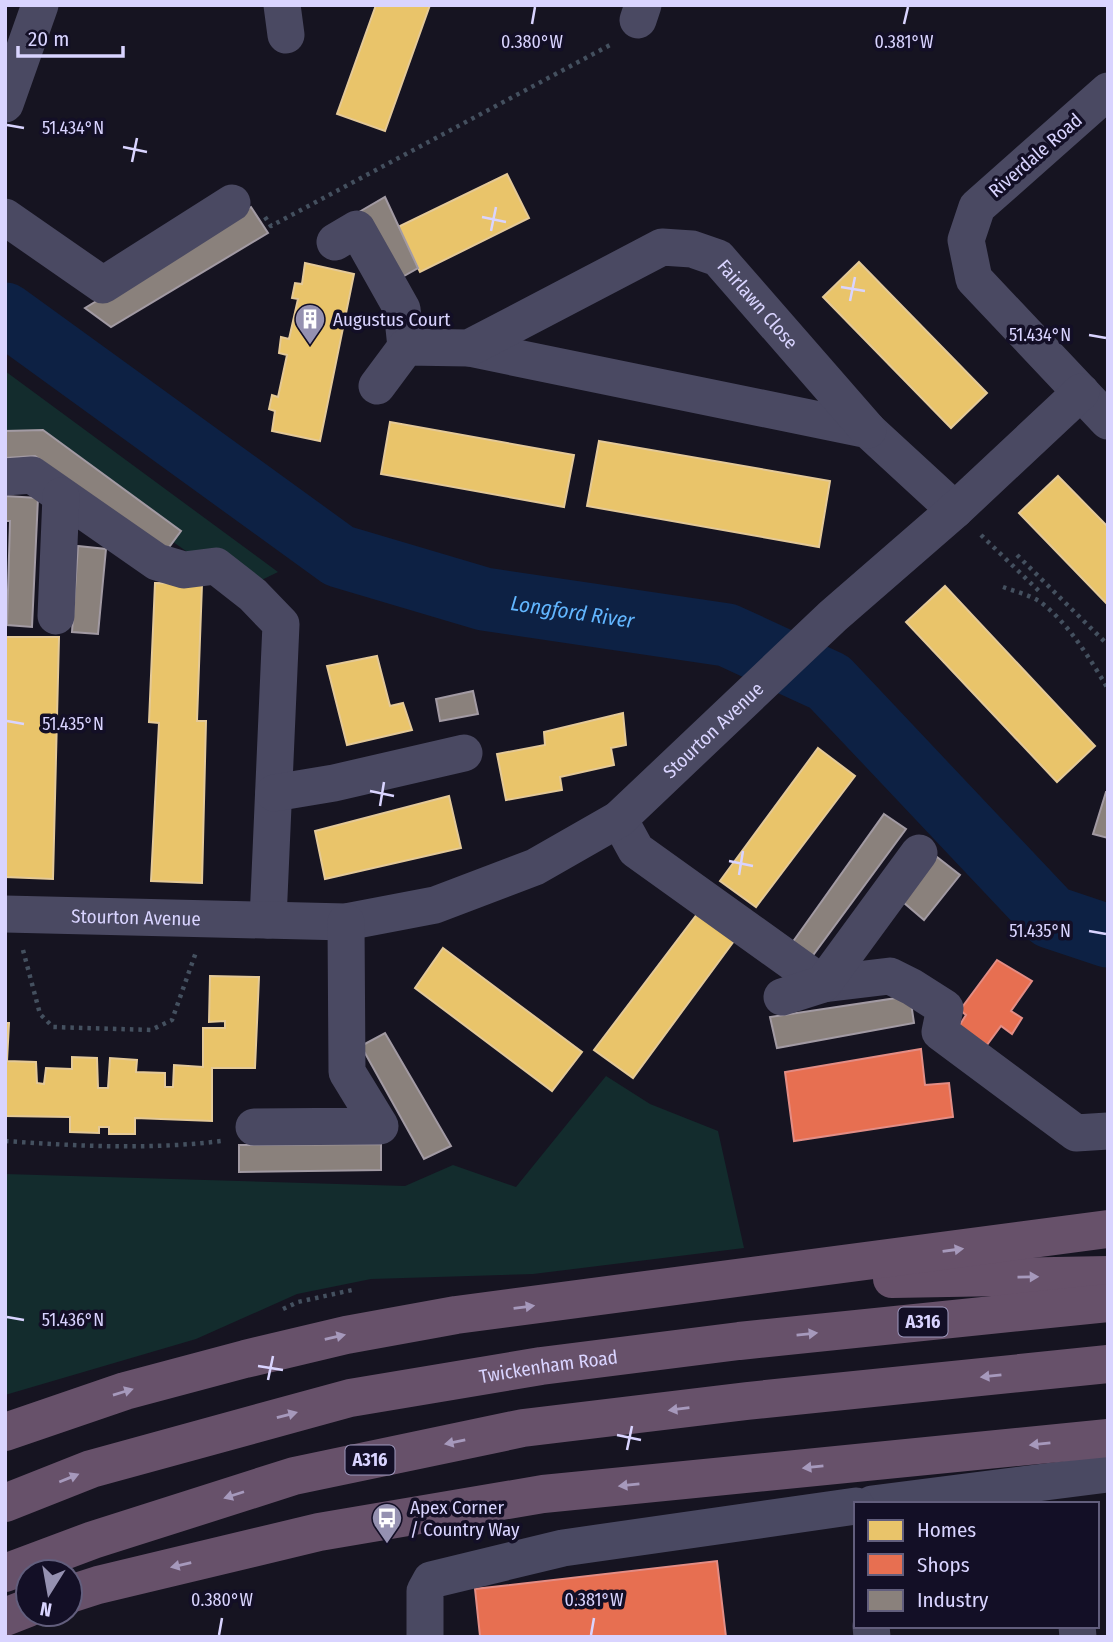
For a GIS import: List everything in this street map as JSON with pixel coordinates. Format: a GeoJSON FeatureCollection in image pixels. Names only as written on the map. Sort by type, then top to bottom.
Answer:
{"type":"FeatureCollection","features":[{"type":"Feature","properties":{"kind":"highway"},"geometry":{"type":"LineString","coordinates":[[5,1432],[125,1391],[346,1335],[456,1315],[715,1283],[1108,1229]]}},
{"type":"Feature","properties":{"kind":"highway"},"geometry":{"type":"LineString","coordinates":[[715,1283],[1108,1275]]}},
{"type":"Feature","properties":{"kind":"highway","name":"Twickenham Road"},"geometry":{"type":"LineString","coordinates":[[5,1503],[91,1469],[349,1398],[541,1366],[1108,1303]]}},
{"type":"Feature","properties":{"kind":"highway","name":"A316"},"geometry":{"type":"LineString","coordinates":[[5,1573],[93,1540],[294,1476],[523,1428],[747,1401],[1108,1364]]}},
{"type":"Feature","properties":{"kind":"highway"},"geometry":{"type":"LineString","coordinates":[[84,1589],[319,1532],[542,1494],[1108,1437]]}},
{"type":"Feature","properties":{"kind":"street"},"geometry":{"type":"LineString","coordinates":[[5,104],[40,5]]}},
{"type":"Feature","properties":{"kind":"street","name":"Riverdale Road"},"geometry":{"type":"LineString","coordinates":[[1108,90],[977,206],[965,240],[974,279],[1108,421]]}},
{"type":"Feature","properties":{"kind":"street"},"geometry":{"type":"LineString","coordinates":[[5,217],[103,285],[232,203]]}},
{"type":"Feature","properties":{"kind":"street"},"geometry":{"type":"LineString","coordinates":[[335,242],[357,229],[401,309],[407,346],[377,386]]}},
{"type":"Feature","properties":{"kind":"street","name":"Fairlawn Close"},"geometry":{"type":"LineString","coordinates":[[469,348],[662,247],[692,249],[718,258],[868,430],[955,510]]}},
{"type":"Feature","properties":{"kind":"street","name":"Fairlawn Close"},"geometry":{"type":"LineString","coordinates":[[407,346],[469,348],[868,430]]}},
{"type":"Feature","properties":{"kind":"street","name":"Stourton Avenue"},"geometry":{"type":"LineString","coordinates":[[11,914],[346,922],[435,905],[535,867],[619,819],[833,616],[955,510],[1081,393]]}},
{"type":"Feature","properties":{"kind":"street"},"geometry":{"type":"LineString","coordinates":[[5,477],[32,475],[157,562],[184,570],[216,566],[253,594],[281,624],[268,920]]}},
{"type":"Feature","properties":{"kind":"street"},"geometry":{"type":"LineString","coordinates":[[56,617],[61,496]]}},
{"type":"Feature","properties":{"kind":"street"},"geometry":{"type":"LineString","coordinates":[[274,793],[334,783],[464,753]]}},
{"type":"Feature","properties":{"kind":"street"},"geometry":{"type":"LineString","coordinates":[[619,819],[636,850],[823,984]]}},
{"type":"Feature","properties":{"kind":"street"},"geometry":{"type":"LineString","coordinates":[[823,984],[919,853]]}},
{"type":"Feature","properties":{"kind":"street"},"geometry":{"type":"LineString","coordinates":[[254,1127],[380,1126],[347,1072],[346,922]]}},
{"type":"Feature","properties":{"kind":"street"},"geometry":{"type":"LineString","coordinates":[[782,997],[823,984],[890,976],[945,1008],[940,1032],[1076,1133],[1108,1130]]}},
{"type":"Feature","properties":{"kind":"street"},"geometry":{"type":"LineString","coordinates":[[903,1502],[1060,1492],[1108,1474]]}},
{"type":"Feature","properties":{"kind":"street"},"geometry":{"type":"LineString","coordinates":[[425,1635],[425,1591],[430,1580],[563,1548],[854,1506]]}},
{"type":"Feature","properties":{"kind":"path"},"geometry":{"type":"LineString","coordinates":[[232,203],[253,203],[271,226],[644,27],[641,12]]}},
{"type":"Feature","properties":{"kind":"path"},"geometry":{"type":"LineString","coordinates":[[955,510],[1041,593]]}},
{"type":"Feature","properties":{"kind":"path"},"geometry":{"type":"LineString","coordinates":[[1017,555],[1108,645]]}},
{"type":"Feature","properties":{"kind":"path"},"geometry":{"type":"LineString","coordinates":[[1003,587],[1038,600],[1088,654],[1108,689]]}},
{"type":"Feature","properties":{"kind":"path"},"geometry":{"type":"LineString","coordinates":[[1038,600],[1041,593],[1050,587]]}},
{"type":"Feature","properties":{"kind":"path"},"geometry":{"type":"LineString","coordinates":[[11,914],[40,1014],[53,1027],[151,1030],[172,1020],[198,944],[200,917]]}},
{"type":"Feature","properties":{"kind":"path"},"geometry":{"type":"LineString","coordinates":[[5,1141],[97,1147],[181,1146],[239,1139],[254,1127]]}},
{"type":"Feature","properties":{"kind":"green space"},"geometry":{"type":"Polygon","coordinates":[[[5,371],[278,572],[241,590],[32,442],[5,450],[5,371]]]}},
{"type":"Feature","properties":{"kind":"green space"},"geometry":{"type":"Polygon","coordinates":[[[606,1076],[650,1104],[718,1131],[744,1248],[533,1274],[371,1279],[297,1294],[196,1339],[5,1395],[5,1174],[405,1186],[453,1165],[516,1187],[606,1076]]]}},
{"type":"Feature","properties":{"kind":"building: Homes"},"geometry":{"type":"Polygon","coordinates":[[[376,5],[430,5],[385,131],[337,114],[376,5]]]}},
{"type":"Feature","properties":{"kind":"building: Homes"},"geometry":{"type":"Polygon","coordinates":[[[507,174],[529,218],[420,272],[398,227],[507,174]]]}},
{"type":"Feature","properties":{"kind":"building: Homes"},"geometry":{"type":"Polygon","coordinates":[[[859,262],[987,393],[951,428],[823,297],[859,262]]]}},
{"type":"Feature","properties":{"kind":"building: Homes","name":"Augustus Court"},"geometry":{"type":"Polygon","coordinates":[[[305,263],[354,274],[320,441],[272,431],[275,411],[269,409],[272,395],[278,397],[287,355],[279,353],[281,337],[289,339],[298,299],[292,298],[295,283],[302,284],[305,263]]]}},
{"type":"Feature","properties":{"kind":"building: Homes"},"geometry":{"type":"Polygon","coordinates":[[[390,422],[574,455],[564,507],[381,474],[390,422]]]}},
{"type":"Feature","properties":{"kind":"building: Homes"},"geometry":{"type":"Polygon","coordinates":[[[599,441],[830,481],[819,547],[587,506],[599,441]]]}},
{"type":"Feature","properties":{"kind":"building: Homes"},"geometry":{"type":"Polygon","coordinates":[[[1058,476],[1108,527],[1108,605],[1019,513],[1058,476]]]}},
{"type":"Feature","properties":{"kind":"building: Homes"},"geometry":{"type":"Polygon","coordinates":[[[155,583],[202,584],[197,721],[206,721],[202,883],[151,881],[159,723],[149,722],[155,583]]]}},
{"type":"Feature","properties":{"kind":"building: Homes"},"geometry":{"type":"Polygon","coordinates":[[[945,586],[1095,746],[1057,782],[906,622],[945,586]]]}},
{"type":"Feature","properties":{"kind":"building: Homes"},"geometry":{"type":"Polygon","coordinates":[[[5,637],[59,637],[53,879],[5,877],[5,637]]]}},
{"type":"Feature","properties":{"kind":"building: Homes"},"geometry":{"type":"Polygon","coordinates":[[[377,656],[390,706],[403,703],[412,730],[347,745],[327,666],[377,656]]]}},
{"type":"Feature","properties":{"kind":"building: Homes"},"geometry":{"type":"Polygon","coordinates":[[[623,713],[626,745],[611,748],[614,765],[560,777],[562,790],[506,800],[497,754],[545,745],[544,732],[623,713]]]}},
{"type":"Feature","properties":{"kind":"building: Homes"},"geometry":{"type":"Polygon","coordinates":[[[818,748],[855,776],[756,907],[720,881],[818,748]]]}},
{"type":"Feature","properties":{"kind":"building: Homes"},"geometry":{"type":"Polygon","coordinates":[[[449,796],[461,848],[325,879],[315,831],[449,796]]]}},
{"type":"Feature","properties":{"kind":"building: Homes"},"geometry":{"type":"Polygon","coordinates":[[[698,913],[734,941],[633,1078],[594,1050],[698,913]]]}},
{"type":"Feature","properties":{"kind":"building: Homes"},"geometry":{"type":"Polygon","coordinates":[[[443,948],[582,1052],[552,1091],[415,988],[443,948]]]}},
{"type":"Feature","properties":{"kind":"building: Homes"},"geometry":{"type":"Polygon","coordinates":[[[210,976],[259,977],[255,1068],[212,1068],[212,1121],[135,1118],[135,1134],[109,1134],[109,1127],[99,1127],[99,1133],[70,1132],[70,1117],[5,1116],[5,1023],[9,1023],[7,1061],[36,1062],[37,1083],[44,1084],[46,1068],[72,1069],[72,1057],[97,1058],[98,1088],[108,1088],[110,1058],[137,1060],[136,1072],[165,1073],[165,1087],[173,1087],[174,1065],[203,1067],[203,1028],[225,1028],[225,1021],[209,1022],[210,976]]]}},
{"type":"Feature","properties":{"kind":"building: Shops"},"geometry":{"type":"Polygon","coordinates":[[[997,960],[1032,981],[1011,1011],[1022,1018],[1012,1034],[1001,1026],[987,1045],[959,1026],[966,1015],[960,1010],[997,960]]]}},
{"type":"Feature","properties":{"kind":"building: Shops"},"geometry":{"type":"Polygon","coordinates":[[[921,1049],[925,1085],[949,1083],[953,1117],[794,1141],[785,1072],[921,1049]]]}},
{"type":"Feature","properties":{"kind":"building: Shops"},"geometry":{"type":"Polygon","coordinates":[[[717,1561],[726,1637],[477,1637],[480,1636],[475,1589],[717,1561]]]}},
{"type":"Feature","properties":{"kind":"building: Industry"},"geometry":{"type":"Polygon","coordinates":[[[385,197],[418,268],[397,280],[359,212],[385,197]]]}},
{"type":"Feature","properties":{"kind":"building: Industry"},"geometry":{"type":"Polygon","coordinates":[[[251,207],[268,233],[111,327],[85,308],[251,207]]]}},
{"type":"Feature","properties":{"kind":"building: Industry"},"geometry":{"type":"Polygon","coordinates":[[[43,430],[181,531],[167,550],[35,456],[5,458],[5,431],[43,430]]]}},
{"type":"Feature","properties":{"kind":"building: Industry"},"geometry":{"type":"Polygon","coordinates":[[[5,496],[38,498],[32,627],[7,625],[10,521],[5,521],[5,496]]]}},
{"type":"Feature","properties":{"kind":"building: Industry"},"geometry":{"type":"Polygon","coordinates":[[[78,546],[106,549],[98,634],[72,632],[78,546]]]}},
{"type":"Feature","properties":{"kind":"building: Industry"},"geometry":{"type":"Polygon","coordinates":[[[473,691],[478,714],[440,721],[436,699],[473,691]]]}},
{"type":"Feature","properties":{"kind":"building: Industry"},"geometry":{"type":"Polygon","coordinates":[[[1108,792],[1108,838],[1093,834],[1108,792]]]}},
{"type":"Feature","properties":{"kind":"building: Industry"},"geometry":{"type":"Polygon","coordinates":[[[884,814],[906,829],[811,958],[792,943],[884,814]]]}},
{"type":"Feature","properties":{"kind":"building: Industry"},"geometry":{"type":"Polygon","coordinates":[[[937,857],[960,875],[924,920],[903,902],[937,857]]]}},
{"type":"Feature","properties":{"kind":"building: Industry"},"geometry":{"type":"Polygon","coordinates":[[[910,996],[914,1023],[777,1048],[770,1017],[910,996]]]}},
{"type":"Feature","properties":{"kind":"building: Industry"},"geometry":{"type":"Polygon","coordinates":[[[385,1033],[451,1146],[424,1159],[361,1046],[385,1033]]]}},
{"type":"Feature","properties":{"kind":"building: Industry"},"geometry":{"type":"Polygon","coordinates":[[[381,1144],[381,1170],[239,1172],[239,1145],[381,1144]]]}},
{"type":"Feature","properties":{"kind":"waterway","name":"Longford River"},"geometry":{"type":"LineString","coordinates":[[5,314],[339,556],[484,599],[727,635],[829,682],[1051,917],[1108,936]]}},
{"type":"Feature","properties":{"kind":"place","name":"Augustus Court"},"geometry":{"type":"Point","coordinates":[310,346]}},
{"type":"Feature","properties":{"kind":"place","name":"Apex Corner / Country Way"},"geometry":{"type":"Point","coordinates":[387,1545]}}]}
